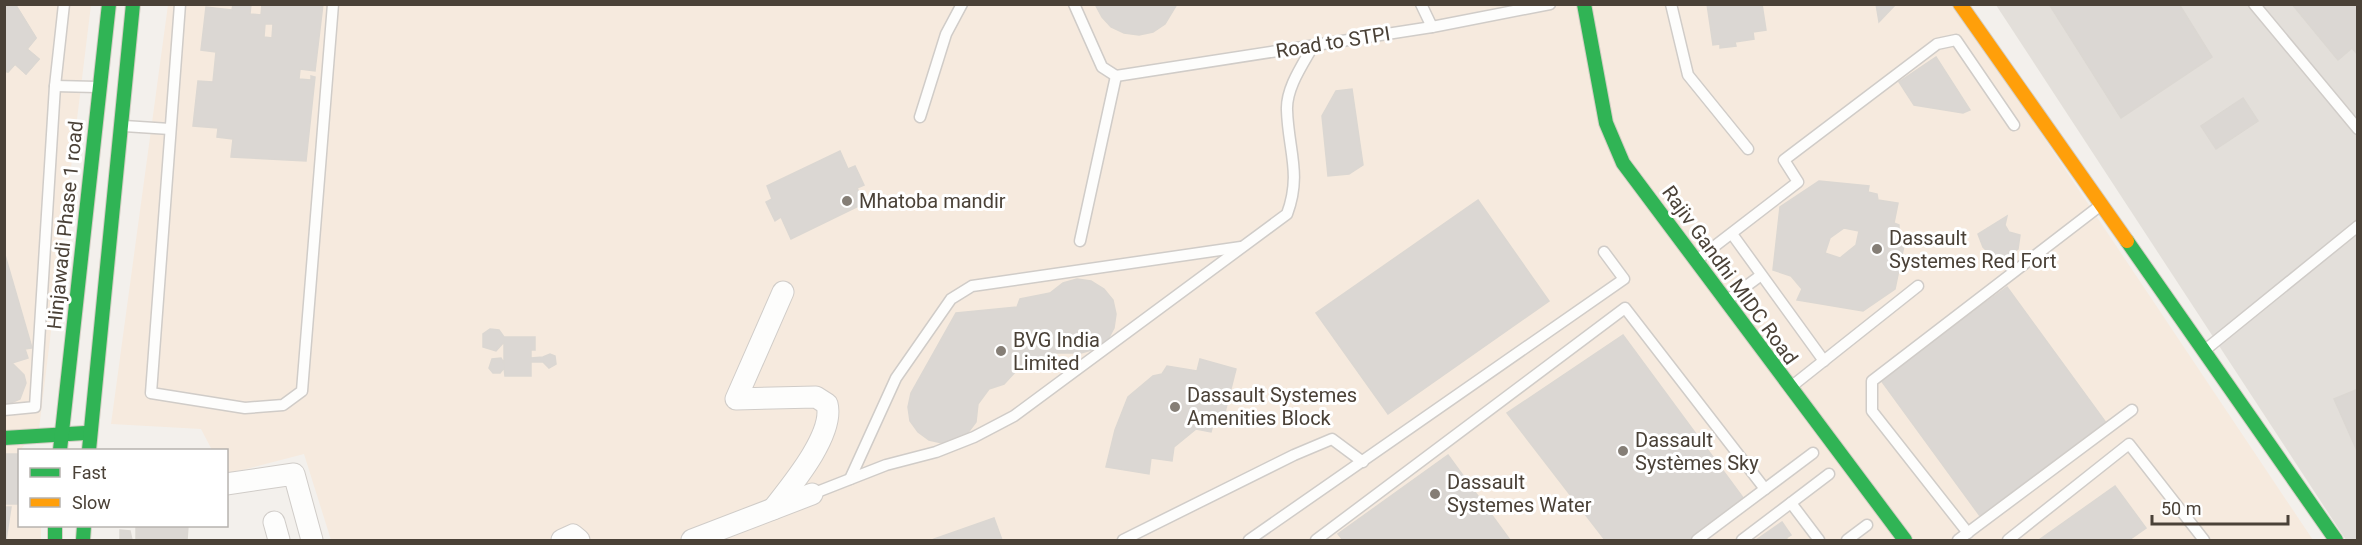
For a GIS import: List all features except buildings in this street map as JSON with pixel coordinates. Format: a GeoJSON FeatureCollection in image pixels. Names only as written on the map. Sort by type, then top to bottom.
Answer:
{"type":"FeatureCollection","features":[{"type":"Feature","properties":{"kind":"main road","name":"Hinjawadi Phase 1 road"},"geometry":{"type":"LineString","coordinates":[[60,449],[109,4]]}},
{"type":"Feature","properties":{"kind":"main road"},"geometry":{"type":"LineString","coordinates":[[89,449],[133,4]]}},
{"type":"Feature","properties":{"kind":"main road","name":"Rajiv Gandhi MIDC Road"},"geometry":{"type":"LineString","coordinates":[[1584,4],[1606,123],[1623,163],[1724,302],[1905,540]]}},
{"type":"Feature","properties":{"kind":"main road"},"geometry":{"type":"LineString","coordinates":[[1960,4],[2336,540]]}},
{"type":"Feature","properties":{"kind":"main road"},"geometry":{"type":"LineString","coordinates":[[4,438],[91,433]]}},
{"type":"Feature","properties":{"kind":"main road"},"geometry":{"type":"LineString","coordinates":[[1802,438],[1832,478]]}},
{"type":"Feature","properties":{"kind":"street"},"geometry":{"type":"LineString","coordinates":[[773,509],[817,446],[829,413],[827,404],[816,397],[736,399],[783,292]]}},
{"type":"Feature","properties":{"kind":"street"},"geometry":{"type":"LineString","coordinates":[[228,483],[294,474],[312,540]]}},
{"type":"Feature","properties":{"kind":"street"},"geometry":{"type":"LineString","coordinates":[[692,540],[812,494]]}},
{"type":"Feature","properties":{"kind":"street"},"geometry":{"type":"LineString","coordinates":[[562,540],[573,535],[579,540]]}},
{"type":"Feature","properties":{"kind":"lane"},"geometry":{"type":"LineString","coordinates":[[4,410],[35,406],[55,86],[64,4]]}},
{"type":"Feature","properties":{"kind":"lane"},"geometry":{"type":"LineString","coordinates":[[180,4],[151,393],[245,408],[283,405],[302,391],[333,4]]}},
{"type":"Feature","properties":{"kind":"lane"},"geometry":{"type":"LineString","coordinates":[[920,117],[946,34],[962,4]]}},
{"type":"Feature","properties":{"kind":"lane"},"geometry":{"type":"LineString","coordinates":[[1074,4],[1102,67],[1116,76],[1080,241]]}},
{"type":"Feature","properties":{"kind":"lane"},"geometry":{"type":"LineString","coordinates":[[1421,4],[1432,27]]}},
{"type":"Feature","properties":{"kind":"lane","name":"Road to STPI"},"geometry":{"type":"LineString","coordinates":[[1116,76],[1432,27],[1550,4]]}},
{"type":"Feature","properties":{"kind":"lane"},"geometry":{"type":"LineString","coordinates":[[1671,4],[1688,75],[1748,149]]}},
{"type":"Feature","properties":{"kind":"lane"},"geometry":{"type":"LineString","coordinates":[[2254,4],[2358,129]]}},
{"type":"Feature","properties":{"kind":"lane"},"geometry":{"type":"LineString","coordinates":[[1696,261],[1798,182],[1784,160],[1937,44],[1956,40],[2014,125]]}},
{"type":"Feature","properties":{"kind":"lane"},"geometry":{"type":"LineString","coordinates":[[812,494],[886,465],[936,452],[974,437],[1014,416],[1287,214],[1295,190],[1295,163],[1287,109],[1290,92],[1313,46]]}},
{"type":"Feature","properties":{"kind":"lane"},"geometry":{"type":"LineString","coordinates":[[55,86],[100,87]]}},
{"type":"Feature","properties":{"kind":"lane"},"geometry":{"type":"LineString","coordinates":[[121,125],[171,129]]}},
{"type":"Feature","properties":{"kind":"lane"},"geometry":{"type":"LineString","coordinates":[[1968,533],[1872,411],[1872,381],[2101,205]]}},
{"type":"Feature","properties":{"kind":"lane"},"geometry":{"type":"LineString","coordinates":[[2203,352],[2358,226]]}},
{"type":"Feature","properties":{"kind":"lane"},"geometry":{"type":"LineString","coordinates":[[1732,234],[1760,276],[1824,361]]}},
{"type":"Feature","properties":{"kind":"lane"},"geometry":{"type":"LineString","coordinates":[[850,479],[896,378],[951,299],[972,286],[1245,247]]}},
{"type":"Feature","properties":{"kind":"lane"},"geometry":{"type":"LineString","coordinates":[[1249,540],[1624,279],[1604,252]]}},
{"type":"Feature","properties":{"kind":"lane"},"geometry":{"type":"LineString","coordinates":[[1724,302],[1760,276]]}},
{"type":"Feature","properties":{"kind":"lane"},"geometry":{"type":"LineString","coordinates":[[1790,388],[1918,286]]}},
{"type":"Feature","properties":{"kind":"lane"},"geometry":{"type":"LineString","coordinates":[[1316,540],[1625,308],[1765,489]]}},
{"type":"Feature","properties":{"kind":"lane"},"geometry":{"type":"LineString","coordinates":[[1958,540],[2132,410]]}},
{"type":"Feature","properties":{"kind":"lane"},"geometry":{"type":"LineString","coordinates":[[1123,540],[1294,455],[1332,439],[1363,462]]}},
{"type":"Feature","properties":{"kind":"lane"},"geometry":{"type":"LineString","coordinates":[[2008,540],[2129,444],[2204,540]]}},
{"type":"Feature","properties":{"kind":"lane"},"geometry":{"type":"LineString","coordinates":[[1697,540],[1813,453]]}},
{"type":"Feature","properties":{"kind":"lane"},"geometry":{"type":"LineString","coordinates":[[1742,540],[1791,503],[1832,478]]}},
{"type":"Feature","properties":{"kind":"lane"},"geometry":{"type":"LineString","coordinates":[[1791,503],[1819,540]]}},
{"type":"Feature","properties":{"kind":"lane"},"geometry":{"type":"LineString","coordinates":[[1846,540],[1867,524]]}},
{"type":"Feature","properties":{"kind":"shaded area"},"geometry":{"type":"Polygon","coordinates":[[[4,5],[91,5],[39,429],[21,449],[18,449],[18,527],[41,527],[41,540],[5,540],[4,5]]]}},
{"type":"Feature","properties":{"kind":"shaded area"},"geometry":{"type":"Polygon","coordinates":[[[168,5],[1955,5],[2313,540],[331,540],[304,454],[228,474],[228,449],[211,449],[201,429],[111,424],[168,5]]]}},
{"type":"Feature","properties":{"kind":"shaded area"},"geometry":{"type":"Polygon","coordinates":[[[1996,5],[2357,5],[2357,540],[2346,540],[1996,5]]]}},
{"type":"Feature","properties":{"kind":"traffic: fast"},"geometry":{"type":"LineString","coordinates":[[60,449],[109,4]]}},
{"type":"Feature","properties":{"kind":"traffic: fast"},"geometry":{"type":"LineString","coordinates":[[89,449],[133,4]]}},
{"type":"Feature","properties":{"kind":"traffic: fast"},"geometry":{"type":"LineString","coordinates":[[1584,4],[1606,123],[1623,163],[1905,540]]}},
{"type":"Feature","properties":{"kind":"traffic: fast"},"geometry":{"type":"LineString","coordinates":[[2127,241],[2336,540]]}},
{"type":"Feature","properties":{"kind":"traffic: fast"},"geometry":{"type":"LineString","coordinates":[[4,438],[85,433]]}},
{"type":"Feature","properties":{"kind":"traffic: fast"},"geometry":{"type":"LineString","coordinates":[[55,527],[55,540]]}},
{"type":"Feature","properties":{"kind":"traffic: fast"},"geometry":{"type":"LineString","coordinates":[[83,540],[84,527]]}},
{"type":"Feature","properties":{"kind":"traffic: slow"},"geometry":{"type":"LineString","coordinates":[[1960,4],[2127,241]]}},
{"type":"Feature","properties":{"kind":"place","name":"Mhatoba mandir"},"geometry":{"type":"Point","coordinates":[847,201]}},
{"type":"Feature","properties":{"kind":"place","name":"Dassault Systemes Red Fort"},"geometry":{"type":"Point","coordinates":[1877,249]}},
{"type":"Feature","properties":{"kind":"place","name":"BVG India Limited"},"geometry":{"type":"Point","coordinates":[1001,351]}},
{"type":"Feature","properties":{"kind":"place","name":"Dassault Systemes Amenities Block"},"geometry":{"type":"Point","coordinates":[1175,407]}},
{"type":"Feature","properties":{"kind":"place","name":"Dassault Systèmes Sky"},"geometry":{"type":"Point","coordinates":[1623,451]}},
{"type":"Feature","properties":{"kind":"place","name":"Dassault Systemes Water"},"geometry":{"type":"Point","coordinates":[1435,494]}}]}
